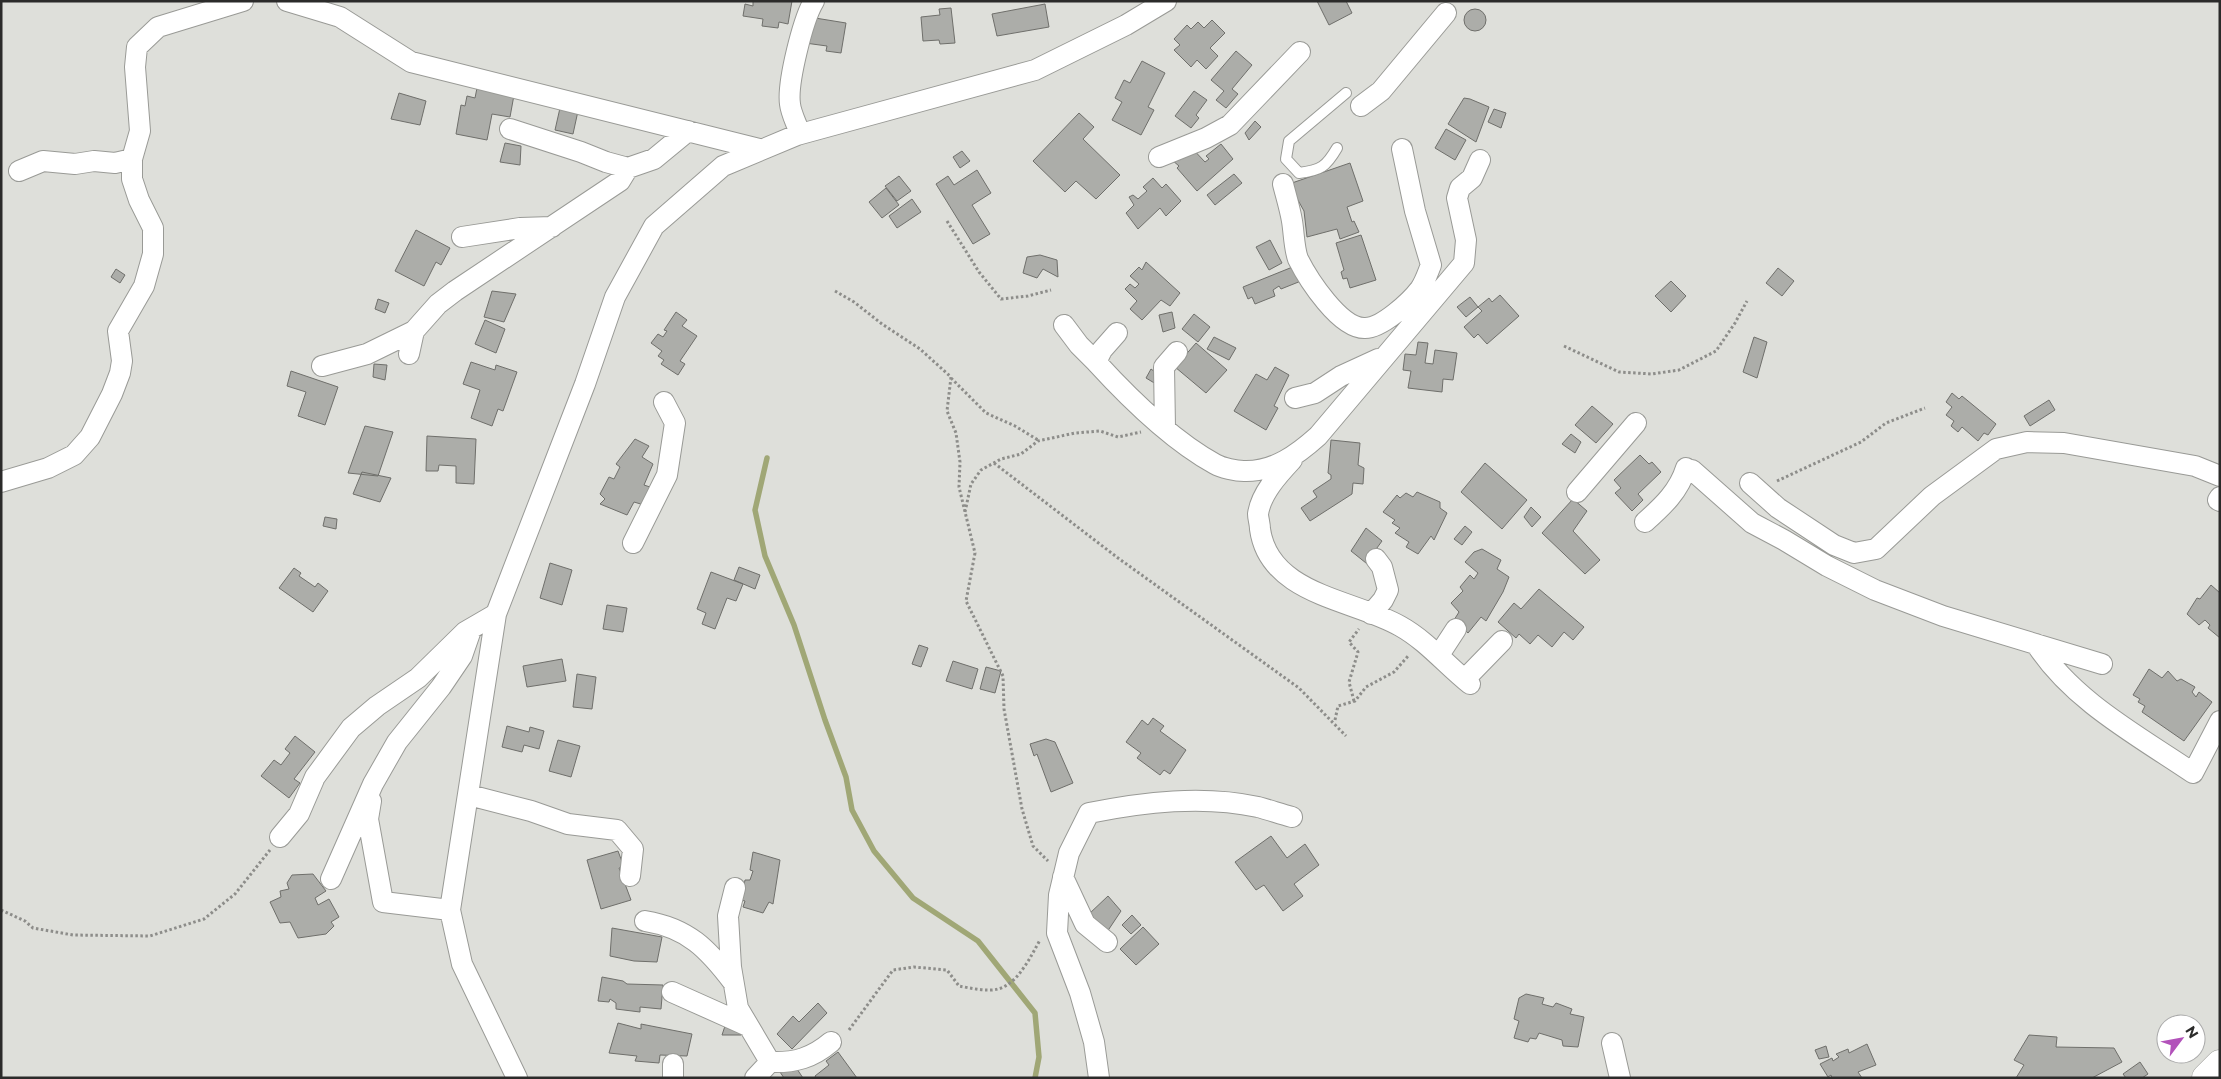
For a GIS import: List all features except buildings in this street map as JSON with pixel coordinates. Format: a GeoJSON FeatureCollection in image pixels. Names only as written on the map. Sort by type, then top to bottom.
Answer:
{"type":"FeatureCollection","features":[{"type":"Feature","properties":{"kind":"street"},"geometry":{"type":"LineString","coordinates":[[1,482],[48,468],[74,455],[90,437],[112,394],[122,362],[118,331],[144,286],[153,254],[153,228],[139,200],[132,179],[132,159],[140,131],[135,67],[137,47],[158,27],[202,6],[243,1]]}},
{"type":"Feature","properties":{"kind":"street"},"geometry":{"type":"LineString","coordinates":[[287,1],[340,17],[411,62],[759,149]]}},
{"type":"Feature","properties":{"kind":"street"},"geometry":{"type":"LineString","coordinates":[[800,134],[790,104],[790,78],[807,13],[814,1]]}},
{"type":"Feature","properties":{"kind":"street"},"geometry":{"type":"LineString","coordinates":[[517,1078],[462,964],[450,910],[496,614],[585,384],[615,297],[654,226],[723,166],[759,149],[800,134],[1035,70],[1126,25],[1166,1]]}},
{"type":"Feature","properties":{"kind":"street"},"geometry":{"type":"LineString","coordinates":[[1361,106],[1381,91],[1446,13]]}},
{"type":"Feature","properties":{"kind":"street"},"geometry":{"type":"LineString","coordinates":[[1158,157],[1206,138],[1230,125],[1300,52]]}},
{"type":"Feature","properties":{"kind":"street"},"geometry":{"type":"LineString","coordinates":[[510,129],[628,168],[654,159],[688,130]]}},
{"type":"Feature","properties":{"kind":"street"},"geometry":{"type":"LineString","coordinates":[[1283,184],[1292,218],[1298,257],[1312,283],[1349,324],[1365,328],[1380,323],[1402,307],[1421,288],[1431,265],[1415,211],[1402,150]]}},
{"type":"Feature","properties":{"kind":"street"},"geometry":{"type":"LineString","coordinates":[[19,171],[43,161],[75,164],[94,162],[115,163],[132,159]]}},
{"type":"Feature","properties":{"kind":"street"},"geometry":{"type":"LineString","coordinates":[[1480,160],[1472,178],[1460,188],[1458,198],[1466,240],[1464,263],[1318,436],[1279,473],[1266,493],[1258,514],[1261,537],[1274,563],[1292,580],[1399,625],[1422,640],[1468,682],[1502,641]]}},
{"type":"Feature","properties":{"kind":"street"},"geometry":{"type":"LineString","coordinates":[[322,366],[367,354],[414,331],[438,304],[620,181],[628,168]]}},
{"type":"Feature","properties":{"kind":"street"},"geometry":{"type":"LineString","coordinates":[[462,237],[520,228],[552,227]]}},
{"type":"Feature","properties":{"kind":"street"},"geometry":{"type":"LineString","coordinates":[[495,284],[512,254]]}},
{"type":"Feature","properties":{"kind":"street"},"geometry":{"type":"LineString","coordinates":[[1064,325],[1079,345],[1156,429],[1178,439],[1216,465],[1244,471],[1267,468],[1297,454]]}},
{"type":"Feature","properties":{"kind":"street"},"geometry":{"type":"LineString","coordinates":[[409,354],[414,331]]}},
{"type":"Feature","properties":{"kind":"street"},"geometry":{"type":"LineString","coordinates":[[1096,362],[1102,350],[1117,333]]}},
{"type":"Feature","properties":{"kind":"street"},"geometry":{"type":"LineString","coordinates":[[1156,429],[1164,367],[1177,352]]}},
{"type":"Feature","properties":{"kind":"street"},"geometry":{"type":"LineString","coordinates":[[1295,398],[1315,393],[1341,376],[1388,354]]}},
{"type":"Feature","properties":{"kind":"street"},"geometry":{"type":"LineString","coordinates":[[633,543],[667,475],[675,423],[664,402]]}},
{"type":"Feature","properties":{"kind":"street"},"geometry":{"type":"LineString","coordinates":[[1577,492],[1636,423]]}},
{"type":"Feature","properties":{"kind":"street"},"geometry":{"type":"LineString","coordinates":[[1750,484],[1778,508],[1834,545],[1854,553],[1876,549],[1932,496],[1971,466],[1996,449],[2019,444],[2064,443],[2195,466],[2220,476]]}},
{"type":"Feature","properties":{"kind":"street"},"geometry":{"type":"LineString","coordinates":[[1645,522],[1672,495],[1689,469],[1752,524],[1784,540],[1827,566],[1875,590],[1943,616],[2102,664]]}},
{"type":"Feature","properties":{"kind":"street"},"geometry":{"type":"LineString","coordinates":[[1371,614],[1383,600],[1388,590],[1382,567],[1376,559]]}},
{"type":"Feature","properties":{"kind":"street"},"geometry":{"type":"LineString","coordinates":[[280,837],[299,814],[315,777],[351,728],[377,706],[418,678],[465,632],[496,614]]}},
{"type":"Feature","properties":{"kind":"street"},"geometry":{"type":"LineString","coordinates":[[331,879],[373,784],[397,742],[441,687],[462,656],[472,628]]}},
{"type":"Feature","properties":{"kind":"street"},"geometry":{"type":"LineString","coordinates":[[1439,655],[1456,630]]}},
{"type":"Feature","properties":{"kind":"street"},"geometry":{"type":"LineString","coordinates":[[2036,644],[2048,662],[2075,690],[2110,717],[2193,773],[2220,721]]}},
{"type":"Feature","properties":{"kind":"street"},"geometry":{"type":"LineString","coordinates":[[373,784],[368,819],[383,902],[450,910]]}},
{"type":"Feature","properties":{"kind":"street"},"geometry":{"type":"LineString","coordinates":[[469,796],[531,811],[568,824],[617,830],[633,849],[630,876]]}},
{"type":"Feature","properties":{"kind":"street"},"geometry":{"type":"LineString","coordinates":[[1099,1078],[1094,1042],[1057,933],[1057,871],[1069,853],[1089,813],[1134,804],[1216,801],[1258,807],[1292,817]]}},
{"type":"Feature","properties":{"kind":"street"},"geometry":{"type":"LineString","coordinates":[[1057,871],[1085,924],[1107,942]]}},
{"type":"Feature","properties":{"kind":"street"},"geometry":{"type":"LineString","coordinates":[[735,888],[728,916],[738,1008],[770,1062]]}},
{"type":"Feature","properties":{"kind":"street"},"geometry":{"type":"LineString","coordinates":[[645,921],[666,924],[696,939],[719,963],[734,983]]}},
{"type":"Feature","properties":{"kind":"street"},"geometry":{"type":"LineString","coordinates":[[672,992],[748,1026]]}},
{"type":"Feature","properties":{"kind":"street"},"geometry":{"type":"LineString","coordinates":[[770,1062],[784,1063],[816,1054],[831,1042]]}},
{"type":"Feature","properties":{"kind":"street"},"geometry":{"type":"LineString","coordinates":[[1612,1043],[1620,1078]]}},
{"type":"Feature","properties":{"kind":"street"},"geometry":{"type":"LineString","coordinates":[[755,1078],[770,1062]]}},
{"type":"Feature","properties":{"kind":"street"},"geometry":{"type":"LineString","coordinates":[[2206,1078],[2220,1064]]}},
{"type":"Feature","properties":{"kind":"lane"},"geometry":{"type":"LineString","coordinates":[[1337,148],[1328,164],[1316,171],[1299,173],[1286,159],[1289,141],[1346,93]]}},
{"type":"Feature","properties":{"kind":"path"},"geometry":{"type":"LineString","coordinates":[[947,221],[979,272],[1001,299],[1028,296],[1051,290]]}},
{"type":"Feature","properties":{"kind":"path"},"geometry":{"type":"LineString","coordinates":[[835,291],[854,302],[882,324],[920,349],[986,413],[1015,426],[1038,441]]}},
{"type":"Feature","properties":{"kind":"path"},"geometry":{"type":"LineString","coordinates":[[1564,346],[1619,372],[1652,374],[1680,370],[1716,351],[1747,301]]}},
{"type":"Feature","properties":{"kind":"path"},"geometry":{"type":"LineString","coordinates":[[950,377],[947,411],[956,432],[960,462],[958,487],[975,553],[966,601],[1003,676],[1004,709],[1022,809],[1033,846],[1057,871]]}},
{"type":"Feature","properties":{"kind":"path"},"geometry":{"type":"LineString","coordinates":[[1750,484],[1771,484],[1861,442],[1886,423],[1925,408]]}},
{"type":"Feature","properties":{"kind":"path"},"geometry":{"type":"LineString","coordinates":[[965,515],[970,484],[981,470],[1001,459],[1021,454],[1038,441],[1075,433],[1100,432],[1118,437],[1156,429]]}},
{"type":"Feature","properties":{"kind":"path"},"geometry":{"type":"LineString","coordinates":[[994,463],[1125,563],[1299,688],[1346,736]]}},
{"type":"Feature","properties":{"kind":"path"},"geometry":{"type":"LineString","coordinates":[[1354,701],[1349,682],[1358,652],[1349,642],[1371,614]]}},
{"type":"Feature","properties":{"kind":"path"},"geometry":{"type":"LineString","coordinates":[[1336,720],[1338,706],[1354,701],[1366,686],[1394,672],[1422,640]]}},
{"type":"Feature","properties":{"kind":"path"},"geometry":{"type":"LineString","coordinates":[[1,910],[25,921],[33,928],[73,935],[150,936],[204,919],[235,894],[280,837]]}},
{"type":"Feature","properties":{"kind":"path"},"geometry":{"type":"LineString","coordinates":[[849,1030],[859,1013],[893,970],[914,967],[947,970],[959,986],[970,988],[997,990],[1006,985],[1020,972],[1058,909]]}},
{"type":"Feature","properties":{"kind":"waterway"},"geometry":{"type":"LineString","coordinates":[[767,458],[755,510],[765,556],[794,625],[846,777],[852,810],[874,851],[913,898],[978,941],[1035,1013],[1039,1057],[1035,1078]]}}]}
